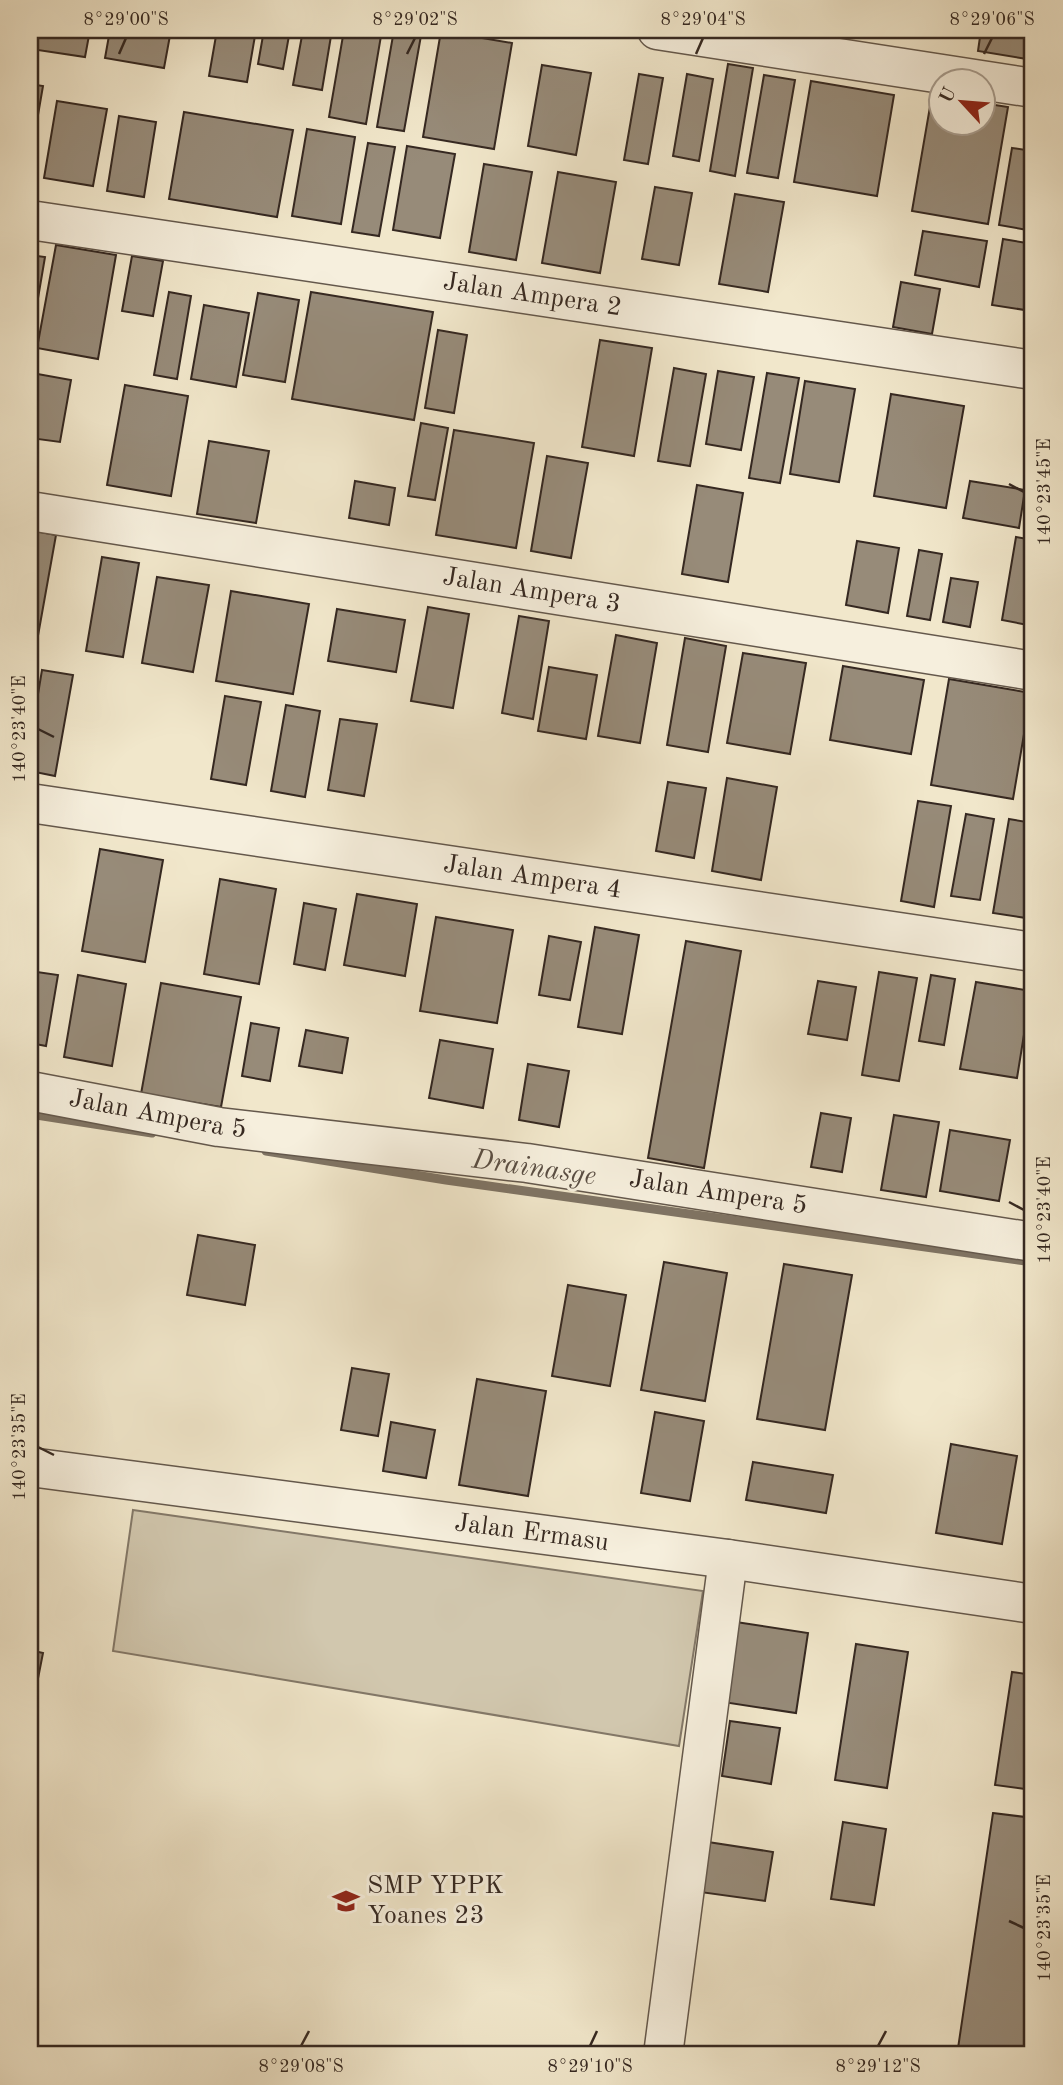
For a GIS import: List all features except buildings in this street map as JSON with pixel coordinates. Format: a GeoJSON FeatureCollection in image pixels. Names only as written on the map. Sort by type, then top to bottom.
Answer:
{"type":"FeatureCollection","features":[{"type":"Feature","properties":{"kind":"street"},"geometry":{"type":"LineString","coordinates":[[657,30],[1033,88]]}},
{"type":"Feature","properties":{"kind":"street","name":"Jalan Ampera 2"},"geometry":{"type":"LineString","coordinates":[[30,220],[1033,370]]}},
{"type":"Feature","properties":{"kind":"street","name":"Jalan Ampera 3"},"geometry":{"type":"LineString","coordinates":[[30,511],[1033,671]]}},
{"type":"Feature","properties":{"kind":"street","name":"Jalan Ampera 4"},"geometry":{"type":"LineString","coordinates":[[30,803],[1033,952]]}},
{"type":"Feature","properties":{"kind":"street","name":"Jalan Ampera 5"},"geometry":{"type":"LineString","coordinates":[[30,1091],[219,1127],[527,1163],[1033,1242]]}},
{"type":"Feature","properties":{"kind":"street","name":"Jalan Ermasu"},"geometry":{"type":"LineString","coordinates":[[30,1467],[728,1559],[1033,1604]]}},
{"type":"Feature","properties":{"kind":"street"},"geometry":{"type":"LineString","coordinates":[[663,2055],[728,1559]]}},
{"type":"Feature","properties":{"kind":"shaded area"},"geometry":{"type":"Polygon","coordinates":[[[133,1510],[703,1591],[679,1746],[113,1651],[133,1510]]]}},
{"type":"Feature","properties":{"kind":"waterway","name":"Drainasge"},"geometry":{"type":"LineString","coordinates":[[30,1114],[152,1133]]}},
{"type":"Feature","properties":{"kind":"waterway","name":"Drainasge"},"geometry":{"type":"LineString","coordinates":[[266,1151],[446,1180],[1033,1262]]}},
{"type":"Feature","properties":{"kind":"place","name":"SMP YPPK Yoanes 23"},"geometry":{"type":"Point","coordinates":[346,1901]}}]}
